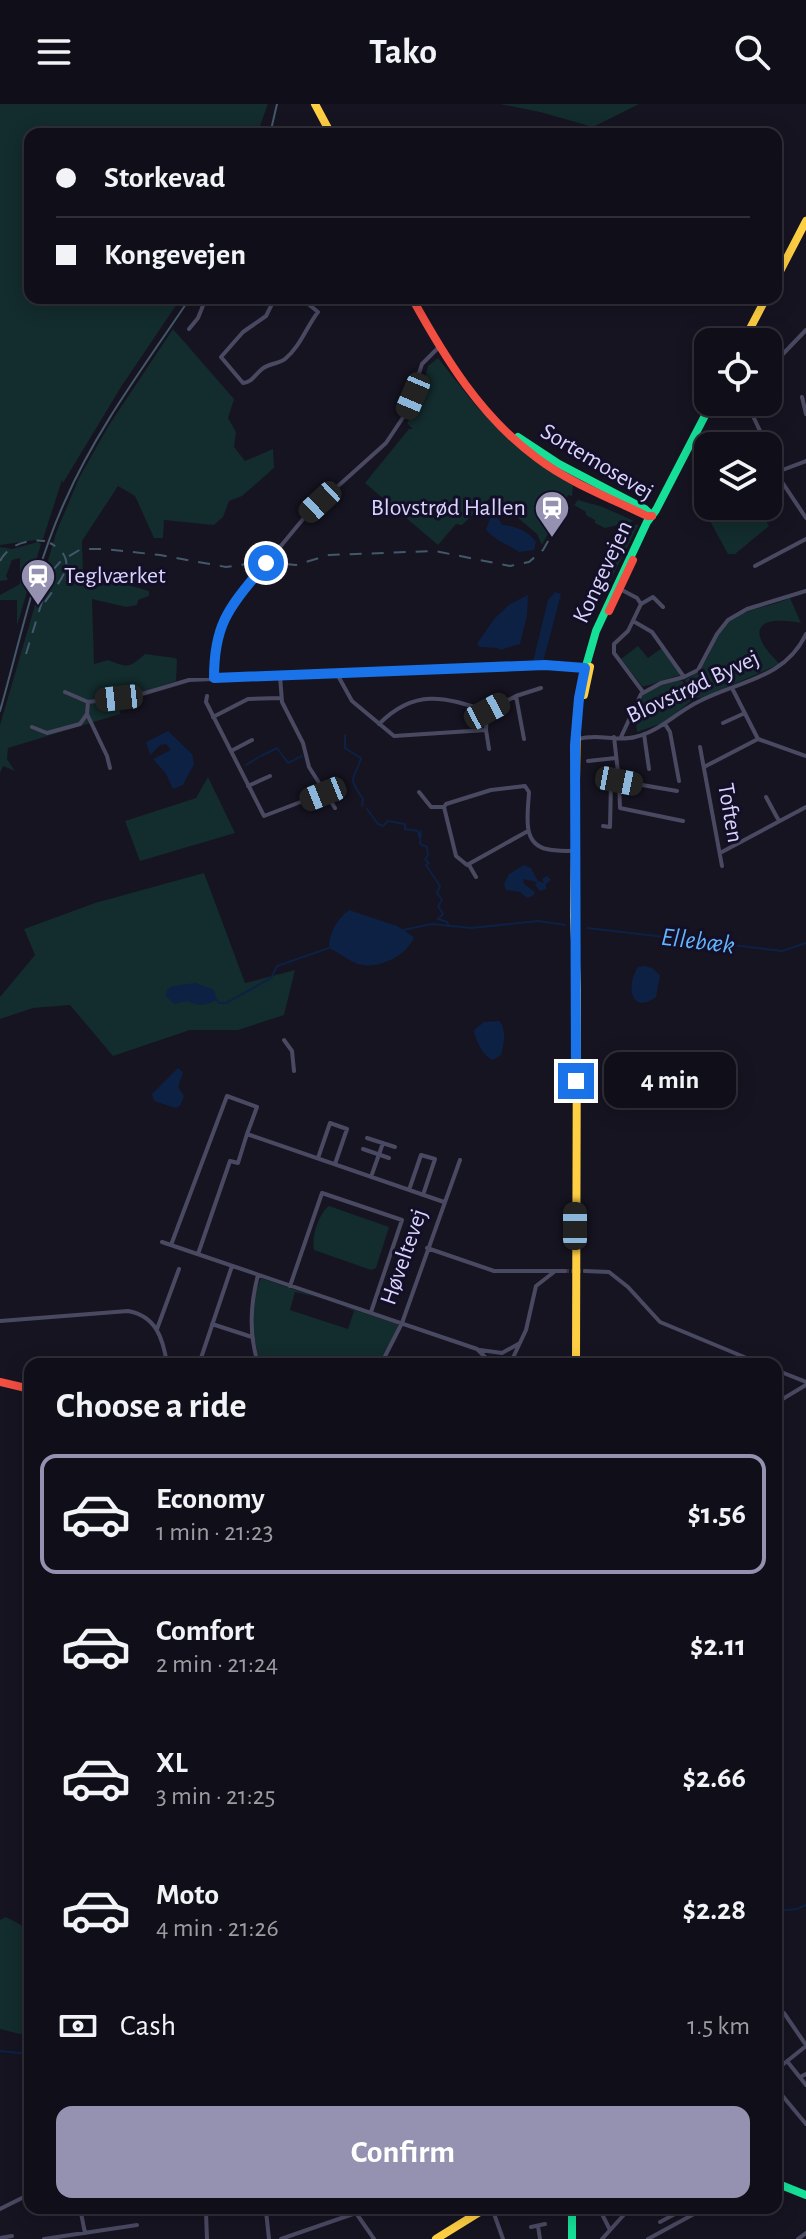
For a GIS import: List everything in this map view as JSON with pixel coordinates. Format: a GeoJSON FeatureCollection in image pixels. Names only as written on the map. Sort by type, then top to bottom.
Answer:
{"type":"FeatureCollection","features":[{"type":"Feature","properties":{"kind":"main road"},"geometry":{"type":"LineString","coordinates":[[316,105],[328,128]]}},
{"type":"Feature","properties":{"kind":"main road"},"geometry":{"type":"LineString","coordinates":[[782,268],[805,225]]}},
{"type":"Feature","properties":{"kind":"main road","name":"Sortemosevej"},"geometry":{"type":"LineString","coordinates":[[415,304],[439,347],[466,386],[496,420],[584,481],[645,509],[652,516]]}},
{"type":"Feature","properties":{"kind":"main road"},"geometry":{"type":"LineString","coordinates":[[750,328],[763,304]]}},
{"type":"Feature","properties":{"kind":"main road","name":"Kongevejen"},"geometry":{"type":"LineString","coordinates":[[576,851],[579,739],[587,668],[652,516],[705,416]]}},
{"type":"Feature","properties":{"kind":"main road","name":"Kongevejen"},"geometry":{"type":"LineString","coordinates":[[573,1358],[575,740],[596,631],[652,516]]}},
{"type":"Feature","properties":{"kind":"main road"},"geometry":{"type":"LineString","coordinates":[[0,1382],[24,1388]]}},
{"type":"Feature","properties":{"kind":"main road"},"geometry":{"type":"LineString","coordinates":[[782,2185],[806,2195]]}},
{"type":"Feature","properties":{"kind":"main road"},"geometry":{"type":"LineString","coordinates":[[436,2239],[476,2214]]}},
{"type":"Feature","properties":{"kind":"main road"},"geometry":{"type":"LineString","coordinates":[[572,2214],[572,2239]]}},
{"type":"Feature","properties":{"kind":"street"},"geometry":{"type":"LineString","coordinates":[[189,329],[204,304]]}},
{"type":"Feature","properties":{"kind":"street"},"geometry":{"type":"LineString","coordinates":[[272,304],[266,316],[243,332],[221,357],[245,384],[265,366],[284,361],[318,312],[308,304]]}},
{"type":"Feature","properties":{"kind":"street"},"geometry":{"type":"LineString","coordinates":[[782,355],[806,330]]}},
{"type":"Feature","properties":{"kind":"street"},"geometry":{"type":"LineString","coordinates":[[214,678],[214,649],[229,609],[308,513],[386,443],[406,413],[422,364],[439,347]]}},
{"type":"Feature","properties":{"kind":"street"},"geometry":{"type":"LineString","coordinates":[[802,397],[806,414]]}},
{"type":"Feature","properties":{"kind":"street"},"geometry":{"type":"LineString","coordinates":[[782,470],[806,461]]}},
{"type":"Feature","properties":{"kind":"street"},"geometry":{"type":"LineString","coordinates":[[782,480],[806,518]]}},
{"type":"Feature","properties":{"kind":"street"},"geometry":{"type":"LineString","coordinates":[[800,508],[806,505]]}},
{"type":"Feature","properties":{"kind":"street"},"geometry":{"type":"LineString","coordinates":[[755,566],[806,539]]}},
{"type":"Feature","properties":{"kind":"street"},"geometry":{"type":"LineString","coordinates":[[620,588],[641,604]]}},
{"type":"Feature","properties":{"kind":"street"},"geometry":{"type":"LineString","coordinates":[[683,821],[621,809],[616,758],[618,737],[643,692],[698,670],[722,627],[734,615],[806,591]]}},
{"type":"Feature","properties":{"kind":"street"},"geometry":{"type":"LineString","coordinates":[[643,692],[613,648],[641,604],[653,597],[663,607]]}},
{"type":"Feature","properties":{"kind":"street"},"geometry":{"type":"LineString","coordinates":[[633,621],[652,632],[684,677]]}},
{"type":"Feature","properties":{"kind":"street","name":"Blovstrød Byvej"},"geometry":{"type":"LineString","coordinates":[[579,739],[644,734],[696,703],[782,665],[795,654],[806,634]]}},
{"type":"Feature","properties":{"kind":"street"},"geometry":{"type":"LineString","coordinates":[[65,692],[88,702],[135,696],[189,680],[214,678],[545,665],[587,668]]}},
{"type":"Feature","properties":{"kind":"street"},"geometry":{"type":"LineString","coordinates":[[337,674],[352,701],[394,736],[486,730]]}},
{"type":"Feature","properties":{"kind":"street"},"geometry":{"type":"LineString","coordinates":[[280,676],[280,698],[303,743],[309,767],[335,808]]}},
{"type":"Feature","properties":{"kind":"street"},"geometry":{"type":"LineString","coordinates":[[379,724],[408,705],[433,697],[443,697],[487,711],[516,696],[541,688]]}},
{"type":"Feature","properties":{"kind":"street"},"geometry":{"type":"LineString","coordinates":[[732,688],[758,739],[806,756]]}},
{"type":"Feature","properties":{"kind":"street"},"geometry":{"type":"LineString","coordinates":[[207,696],[206,702],[213,717],[264,816],[324,793]]}},
{"type":"Feature","properties":{"kind":"street"},"geometry":{"type":"LineString","coordinates":[[516,696],[524,739]]}},
{"type":"Feature","properties":{"kind":"street"},"geometry":{"type":"LineString","coordinates":[[213,717],[248,699],[280,698]]}},
{"type":"Feature","properties":{"kind":"street"},"geometry":{"type":"LineString","coordinates":[[88,702],[87,714],[110,768]]}},
{"type":"Feature","properties":{"kind":"street"},"geometry":{"type":"LineString","coordinates":[[487,711],[489,749]]}},
{"type":"Feature","properties":{"kind":"street"},"geometry":{"type":"LineString","coordinates":[[723,723],[745,713]]}},
{"type":"Feature","properties":{"kind":"street"},"geometry":{"type":"LineString","coordinates":[[32,727],[47,733],[80,724],[87,714]]}},
{"type":"Feature","properties":{"kind":"street"},"geometry":{"type":"LineString","coordinates":[[665,724],[670,732],[679,781]]}},
{"type":"Feature","properties":{"kind":"street"},"geometry":{"type":"LineString","coordinates":[[644,734],[649,769]]}},
{"type":"Feature","properties":{"kind":"street","name":"Toften"},"geometry":{"type":"LineString","coordinates":[[704,767],[758,739]]}},
{"type":"Feature","properties":{"kind":"street"},"geometry":{"type":"LineString","coordinates":[[231,751],[252,740]]}},
{"type":"Feature","properties":{"kind":"street","name":"Toften"},"geometry":{"type":"LineString","coordinates":[[700,747],[722,866]]}},
{"type":"Feature","properties":{"kind":"street"},"geometry":{"type":"LineString","coordinates":[[588,761],[616,758]]}},
{"type":"Feature","properties":{"kind":"street"},"geometry":{"type":"LineString","coordinates":[[248,786],[270,776]]}},
{"type":"Feature","properties":{"kind":"street"},"geometry":{"type":"LineString","coordinates":[[603,826],[610,827],[611,783],[619,781],[677,791]]}},
{"type":"Feature","properties":{"kind":"street"},"geometry":{"type":"LineString","coordinates":[[419,792],[431,807],[444,807],[486,791],[525,786],[529,792],[528,831],[542,849],[576,851]]}},
{"type":"Feature","properties":{"kind":"street"},"geometry":{"type":"LineString","coordinates":[[766,797],[779,821]]}},
{"type":"Feature","properties":{"kind":"street"},"geometry":{"type":"LineString","coordinates":[[444,807],[456,856],[469,865],[476,877]]}},
{"type":"Feature","properties":{"kind":"street"},"geometry":{"type":"LineString","coordinates":[[719,853],[806,807]]}},
{"type":"Feature","properties":{"kind":"street"},"geometry":{"type":"LineString","coordinates":[[469,865],[528,831]]}},
{"type":"Feature","properties":{"kind":"street"},"geometry":{"type":"LineString","coordinates":[[284,1040],[292,1051],[294,1071]]}},
{"type":"Feature","properties":{"kind":"street"},"geometry":{"type":"LineString","coordinates":[[171,1245],[227,1096],[257,1107],[238,1163],[230,1161],[198,1254]]}},
{"type":"Feature","properties":{"kind":"street"},"geometry":{"type":"LineString","coordinates":[[317,1158],[330,1123],[347,1129],[335,1164]]}},
{"type":"Feature","properties":{"kind":"street"},"geometry":{"type":"LineString","coordinates":[[247,1134],[444,1202]]}},
{"type":"Feature","properties":{"kind":"street"},"geometry":{"type":"LineString","coordinates":[[367,1138],[395,1147]]}},
{"type":"Feature","properties":{"kind":"street"},"geometry":{"type":"LineString","coordinates":[[371,1177],[383,1143]]}},
{"type":"Feature","properties":{"kind":"street"},"geometry":{"type":"LineString","coordinates":[[363,1149],[389,1158]]}},
{"type":"Feature","properties":{"kind":"street"},"geometry":{"type":"LineString","coordinates":[[409,1190],[421,1155],[435,1159],[423,1195]]}},
{"type":"Feature","properties":{"kind":"street","name":"Høveltevej"},"geometry":{"type":"LineString","coordinates":[[384,1358],[402,1323],[460,1160]]}},
{"type":"Feature","properties":{"kind":"street"},"geometry":{"type":"LineString","coordinates":[[290,1286],[322,1193],[402,1220],[371,1312]]}},
{"type":"Feature","properties":{"kind":"street"},"geometry":{"type":"LineString","coordinates":[[162,1242],[477,1349],[502,1353],[521,1342]]}},
{"type":"Feature","properties":{"kind":"street"},"geometry":{"type":"LineString","coordinates":[[427,1248],[494,1271],[565,1271]]}},
{"type":"Feature","properties":{"kind":"street"},"geometry":{"type":"LineString","coordinates":[[201,1358],[232,1266]]}},
{"type":"Feature","properties":{"kind":"street"},"geometry":{"type":"LineString","coordinates":[[157,1329],[179,1269]]}},
{"type":"Feature","properties":{"kind":"street"},"geometry":{"type":"LineString","coordinates":[[513,1358],[526,1330],[536,1286],[556,1271]]}},
{"type":"Feature","properties":{"kind":"street"},"geometry":{"type":"LineString","coordinates":[[585,1271],[609,1272],[628,1287],[660,1322],[747,1358]]}},
{"type":"Feature","properties":{"kind":"street"},"geometry":{"type":"LineString","coordinates":[[257,1358],[252,1337],[252,1298],[258,1275]]}},
{"type":"Feature","properties":{"kind":"street"},"geometry":{"type":"LineString","coordinates":[[0,1321],[128,1311],[148,1319],[157,1329],[166,1358]]}},
{"type":"Feature","properties":{"kind":"street"},"geometry":{"type":"LineString","coordinates":[[212,1324],[252,1337]]}},
{"type":"Feature","properties":{"kind":"street"},"geometry":{"type":"LineString","coordinates":[[477,1349],[486,1358]]}},
{"type":"Feature","properties":{"kind":"street"},"geometry":{"type":"LineString","coordinates":[[782,1373],[806,1384]]}},
{"type":"Feature","properties":{"kind":"street"},"geometry":{"type":"LineString","coordinates":[[782,1399],[806,1384]]}},
{"type":"Feature","properties":{"kind":"street"},"geometry":{"type":"LineString","coordinates":[[782,2065],[806,2045],[784,2013]]}},
{"type":"Feature","properties":{"kind":"street"},"geometry":{"type":"LineString","coordinates":[[787,2061],[806,2085]]}},
{"type":"Feature","properties":{"kind":"street"},"geometry":{"type":"LineString","coordinates":[[800,2077],[806,2074]]}},
{"type":"Feature","properties":{"kind":"street"},"geometry":{"type":"LineString","coordinates":[[782,2095],[806,2124]]}},
{"type":"Feature","properties":{"kind":"street"},"geometry":{"type":"LineString","coordinates":[[0,2209],[24,2197]]}},
{"type":"Feature","properties":{"kind":"street"},"geometry":{"type":"LineString","coordinates":[[81,2214],[85,2233]]}},
{"type":"Feature","properties":{"kind":"street"},"geometry":{"type":"LineString","coordinates":[[206,2214],[207,2239]]}},
{"type":"Feature","properties":{"kind":"street"},"geometry":{"type":"LineString","coordinates":[[266,2214],[269,2239]]}},
{"type":"Feature","properties":{"kind":"street"},"geometry":{"type":"LineString","coordinates":[[281,2239],[348,2214]]}},
{"type":"Feature","properties":{"kind":"street"},"geometry":{"type":"LineString","coordinates":[[361,2214],[374,2239]]}},
{"type":"Feature","properties":{"kind":"street"},"geometry":{"type":"LineString","coordinates":[[494,2214],[503,2239]]}},
{"type":"Feature","properties":{"kind":"street"},"geometry":{"type":"LineString","coordinates":[[602,2214],[610,2230]]}},
{"type":"Feature","properties":{"kind":"street"},"geometry":{"type":"LineString","coordinates":[[602,2239],[625,2214]]}},
{"type":"Feature","properties":{"kind":"street"},"geometry":{"type":"LineString","coordinates":[[660,2222],[675,2214]]}},
{"type":"Feature","properties":{"kind":"street"},"geometry":{"type":"LineString","coordinates":[[648,2239],[691,2215]]}},
{"type":"Feature","properties":{"kind":"street"},"geometry":{"type":"LineString","coordinates":[[531,2227],[545,2224]]}},
{"type":"Feature","properties":{"kind":"street"},"geometry":{"type":"LineString","coordinates":[[44,2239],[137,2225]]}},
{"type":"Feature","properties":{"kind":"street"},"geometry":{"type":"LineString","coordinates":[[538,2226],[540,2239]]}},
{"type":"Feature","properties":{"kind":"street"},"geometry":{"type":"LineString","coordinates":[[798,2239],[806,2233]]}},
{"type":"Feature","properties":{"kind":"street"},"geometry":{"type":"LineString","coordinates":[[0,2238],[12,2236]]}},
{"type":"Feature","properties":{"kind":"green space"},"geometry":{"type":"Polygon","coordinates":[[[0,104],[268,104],[259,128],[24,128],[24,304],[177,304],[121,387],[63,483],[62,480],[43,539],[0,545],[0,104]]]}},
{"type":"Feature","properties":{"kind":"green space"},"geometry":{"type":"Polygon","coordinates":[[[500,104],[639,104],[593,127],[500,104]]]}},
{"type":"Feature","properties":{"kind":"green space"},"geometry":{"type":"Polygon","coordinates":[[[173,329],[234,399],[228,418],[236,432],[234,447],[245,461],[273,449],[274,468],[242,496],[229,501],[223,517],[214,525],[164,520],[163,538],[154,538],[135,496],[118,486],[82,541],[83,572],[149,591],[149,596],[138,600],[137,605],[126,607],[92,599],[94,664],[108,660],[128,665],[145,654],[175,658],[176,681],[139,693],[123,694],[120,714],[8,748],[7,759],[15,771],[3,766],[0,773],[0,725],[56,533],[79,478],[109,425],[173,329]]]}},
{"type":"Feature","properties":{"kind":"green space"},"geometry":{"type":"Polygon","coordinates":[[[438,358],[477,407],[522,449],[573,485],[572,496],[568,495],[542,545],[537,534],[492,496],[462,525],[456,524],[438,545],[365,483],[409,429],[413,429],[407,423],[417,405],[428,366],[438,358]]]}},
{"type":"Feature","properties":{"kind":"green space"},"geometry":{"type":"Polygon","coordinates":[[[578,500],[634,521],[605,528],[574,505],[578,500]]]}},
{"type":"Feature","properties":{"kind":"green space"},"geometry":{"type":"Polygon","coordinates":[[[709,520],[765,520],[769,526],[735,554],[728,554],[709,520]]]}},
{"type":"Feature","properties":{"kind":"green space"},"geometry":{"type":"Polygon","coordinates":[[[639,524],[610,581],[597,583],[598,576],[603,574],[619,546],[613,535],[616,530],[639,524]]]}},
{"type":"Feature","properties":{"kind":"green space"},"geometry":{"type":"Polygon","coordinates":[[[38,542],[41,544],[17,626],[17,600],[0,600],[0,595],[20,584],[20,558],[12,560],[6,576],[8,580],[0,581],[0,547],[12,549],[38,542]]]}},
{"type":"Feature","properties":{"kind":"green space"},"geometry":{"type":"Polygon","coordinates":[[[790,598],[801,623],[774,621],[760,628],[762,643],[780,664],[702,698],[693,697],[685,680],[700,668],[726,625],[747,612],[790,598]]]}},
{"type":"Feature","properties":{"kind":"green space"},"geometry":{"type":"Polygon","coordinates":[[[638,646],[648,658],[662,648],[681,675],[642,686],[621,659],[638,646]]]}},
{"type":"Feature","properties":{"kind":"green space"},"geometry":{"type":"Polygon","coordinates":[[[680,680],[691,701],[666,722],[637,732],[637,709],[644,694],[680,680]]]}},
{"type":"Feature","properties":{"kind":"green space"},"geometry":{"type":"Polygon","coordinates":[[[208,777],[235,833],[140,861],[125,821],[196,798],[208,777]]]}},
{"type":"Feature","properties":{"kind":"green space"},"geometry":{"type":"Polygon","coordinates":[[[204,873],[245,983],[295,970],[284,1015],[238,1030],[190,1030],[113,1056],[70,1005],[33,1008],[0,1019],[0,997],[35,955],[24,929],[95,903],[204,873]]]}},
{"type":"Feature","properties":{"kind":"green space"},"geometry":{"type":"Polygon","coordinates":[[[329,1206],[389,1227],[376,1268],[371,1270],[314,1250],[317,1226],[329,1206]]]}},
{"type":"Feature","properties":{"kind":"green space"},"geometry":{"type":"Polygon","coordinates":[[[261,1278],[316,1297],[295,1292],[290,1310],[348,1329],[354,1311],[343,1306],[399,1327],[381,1358],[259,1358],[253,1310],[261,1278]]]}},
{"type":"Feature","properties":{"kind":"green space"},"geometry":{"type":"Polygon","coordinates":[[[6,1917],[24,1929],[24,2033],[20,2034],[0,2029],[0,1920],[6,1917]]]}},
{"type":"Feature","properties":{"kind":"water"},"geometry":{"type":"Polygon","coordinates":[[[496,515],[502,525],[530,535],[536,542],[534,550],[519,552],[490,534],[486,530],[490,518],[496,515]]]}},
{"type":"Feature","properties":{"kind":"water"},"geometry":{"type":"Polygon","coordinates":[[[555,592],[561,594],[543,662],[533,662],[548,600],[555,592]]]}},
{"type":"Feature","properties":{"kind":"water"},"geometry":{"type":"Polygon","coordinates":[[[528,595],[520,644],[500,650],[480,647],[477,644],[494,619],[510,604],[528,595]]]}},
{"type":"Feature","properties":{"kind":"water"},"geometry":{"type":"Polygon","coordinates":[[[168,731],[192,754],[194,764],[183,785],[173,789],[166,774],[153,759],[171,750],[166,744],[160,745],[150,755],[146,742],[168,731]]]}},
{"type":"Feature","properties":{"kind":"water"},"geometry":{"type":"Polygon","coordinates":[[[524,865],[531,868],[538,881],[544,883],[542,879],[547,876],[551,880],[546,884],[546,889],[540,891],[535,885],[537,882],[523,879],[524,884],[535,892],[527,898],[520,892],[506,890],[504,884],[509,874],[524,865]]]}},
{"type":"Feature","properties":{"kind":"water"},"geometry":{"type":"Polygon","coordinates":[[[349,910],[397,926],[414,937],[405,950],[391,960],[374,965],[355,963],[329,948],[334,927],[349,910]]]}},
{"type":"Feature","properties":{"kind":"water"},"geometry":{"type":"Polygon","coordinates":[[[644,966],[660,975],[656,997],[641,1003],[633,996],[632,982],[638,967],[644,966]]]}},
{"type":"Feature","properties":{"kind":"water"},"geometry":{"type":"Polygon","coordinates":[[[196,983],[214,990],[217,1000],[202,1005],[188,1001],[174,1004],[166,996],[167,990],[173,986],[196,983]]]}},
{"type":"Feature","properties":{"kind":"water"},"geometry":{"type":"Polygon","coordinates":[[[499,1021],[504,1032],[503,1046],[501,1055],[493,1060],[480,1047],[474,1030],[484,1022],[499,1021]]]}},
{"type":"Feature","properties":{"kind":"water"},"geometry":{"type":"Polygon","coordinates":[[[178,1068],[183,1072],[178,1087],[184,1096],[180,1106],[176,1108],[154,1101],[152,1094],[178,1068]]]}},
{"type":"Feature","properties":{"kind":"waterway"},"geometry":{"type":"LineString","coordinates":[[345,735],[345,748],[361,758],[353,781],[363,799],[362,806]]}},
{"type":"Feature","properties":{"kind":"waterway"},"geometry":{"type":"LineString","coordinates":[[261,756],[277,748],[288,763],[302,756]]}},
{"type":"Feature","properties":{"kind":"waterway"},"geometry":{"type":"LineString","coordinates":[[246,765],[259,757]]}},
{"type":"Feature","properties":{"kind":"waterway"},"geometry":{"type":"LineString","coordinates":[[367,809],[378,824],[383,826],[388,821],[405,824],[405,829],[418,831],[419,837],[421,831],[420,844],[427,847],[425,859],[429,863],[426,865],[440,886],[437,893],[442,900],[438,906],[443,914],[438,919],[449,926]]}},
{"type":"Feature","properties":{"kind":"waterway","name":"Ellebæk"},"geometry":{"type":"LineString","coordinates":[[403,930],[432,924],[471,928],[538,921],[565,925]]}},
{"type":"Feature","properties":{"kind":"waterway","name":"Ellebæk"},"geometry":{"type":"LineString","coordinates":[[588,928],[782,951],[806,943]]}},
{"type":"Feature","properties":{"kind":"waterway","name":"Ellebæk"},"geometry":{"type":"LineString","coordinates":[[217,1000],[226,1003],[271,978],[277,966],[329,948]]}},
{"type":"Feature","properties":{"kind":"waterway"},"geometry":{"type":"LineString","coordinates":[[782,1910],[806,1905]]}},
{"type":"Feature","properties":{"kind":"waterway"},"geometry":{"type":"LineString","coordinates":[[0,2051],[24,2053]]}},
{"type":"Feature","properties":{"kind":"tunnel"},"geometry":{"type":"LineString","coordinates":[[565,1271],[585,1271]]}},
{"type":"Feature","properties":{"kind":"tram line"},"geometry":{"type":"LineString","coordinates":[[271,128],[277,104]]}},
{"type":"Feature","properties":{"kind":"tram line"},"geometry":{"type":"LineString","coordinates":[[0,711],[37,578],[65,501],[107,422],[186,304]]}},
{"type":"Feature","properties":{"kind":"railway"},"geometry":{"type":"LineString","coordinates":[[26,654],[51,572],[61,561],[81,549],[160,555],[226,567],[260,562],[296,565],[329,555],[435,551],[510,566],[529,562],[543,550],[555,529],[553,510]]}},
{"type":"Feature","properties":{"kind":"railway"},"geometry":{"type":"LineString","coordinates":[[0,561],[8,550],[19,544],[45,541]]}},
{"type":"Feature","properties":{"kind":"railway"},"geometry":{"type":"LineString","coordinates":[[45,602],[65,572],[66,564],[60,550],[50,543]]}},
{"type":"Feature","properties":{"kind":"traffic: fast"},"geometry":{"type":"LineString","coordinates":[[584,673],[596,631],[647,522],[705,416]]}},
{"type":"Feature","properties":{"kind":"traffic: fast"},"geometry":{"type":"LineString","coordinates":[[518,437],[559,464],[645,509],[652,516]]}},
{"type":"Feature","properties":{"kind":"traffic: fast"},"geometry":{"type":"LineString","coordinates":[[782,2185],[806,2195]]}},
{"type":"Feature","properties":{"kind":"traffic: fast"},"geometry":{"type":"LineString","coordinates":[[572,2214],[572,2239]]}},
{"type":"Feature","properties":{"kind":"traffic: slow"},"geometry":{"type":"LineString","coordinates":[[315,104],[328,128]]}},
{"type":"Feature","properties":{"kind":"traffic: slow"},"geometry":{"type":"LineString","coordinates":[[782,267],[806,221]]}},
{"type":"Feature","properties":{"kind":"traffic: slow"},"geometry":{"type":"LineString","coordinates":[[750,328],[763,304]]}},
{"type":"Feature","properties":{"kind":"traffic: slow"},"geometry":{"type":"LineString","coordinates":[[584,695],[590,667]]}},
{"type":"Feature","properties":{"kind":"traffic: slow"},"geometry":{"type":"LineString","coordinates":[[576,1358],[577,990],[574,916],[577,713],[584,673]]}},
{"type":"Feature","properties":{"kind":"traffic: slow"},"geometry":{"type":"LineString","coordinates":[[436,2239],[476,2214]]}},
{"type":"Feature","properties":{"kind":"traffic: jam"},"geometry":{"type":"LineString","coordinates":[[415,304],[466,385],[517,442],[577,483],[652,516]]}},
{"type":"Feature","properties":{"kind":"traffic: jam"},"geometry":{"type":"LineString","coordinates":[[609,611],[633,560]]}},
{"type":"Feature","properties":{"kind":"traffic: jam"},"geometry":{"type":"LineString","coordinates":[[0,1382],[24,1388]]}},
{"type":"Feature","properties":{"kind":"place","name":"Blovstrød Hallen"},"geometry":{"type":"Point","coordinates":[552,539]}},
{"type":"Feature","properties":{"kind":"place","name":"Teglværket"},"geometry":{"type":"Point","coordinates":[38,607]}},
{"type":"Feature","properties":{"kind":"route"},"geometry":{"type":"LineString","coordinates":[[266,563],[229,609],[219,629],[214,649],[214,678],[545,665],[585,668],[575,745],[576,1081]]}}]}
